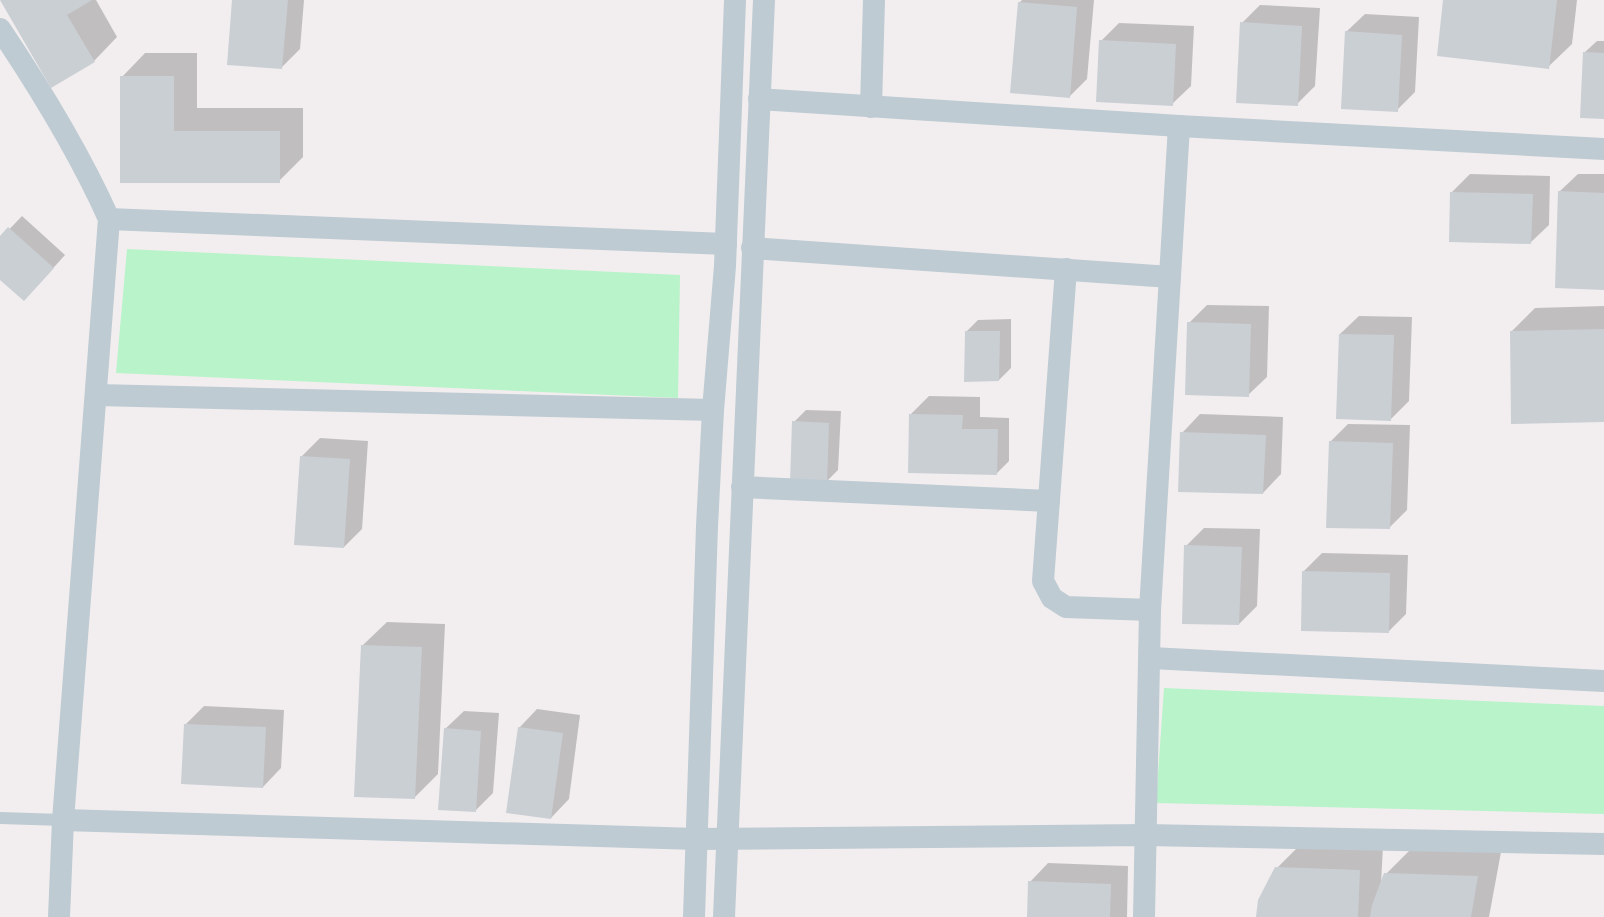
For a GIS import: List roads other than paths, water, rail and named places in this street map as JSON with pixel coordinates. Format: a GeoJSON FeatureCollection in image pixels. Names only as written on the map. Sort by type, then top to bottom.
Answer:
{"type":"FeatureCollection","features":[{"type":"Feature","properties":{"kind":"street"},"geometry":{"type":"LineString","coordinates":[[694,917],[713,410],[726,244],[735,0]]}},
{"type":"Feature","properties":{"kind":"street"},"geometry":{"type":"LineString","coordinates":[[724,917],[764,0]]}},
{"type":"Feature","properties":{"kind":"street"},"geometry":{"type":"LineString","coordinates":[[871,107],[874,0]]}},
{"type":"Feature","properties":{"kind":"street"},"geometry":{"type":"LineString","coordinates":[[0,29],[45,98],[90,176],[109,219],[63,820],[59,917]]}},
{"type":"Feature","properties":{"kind":"street"},"geometry":{"type":"LineString","coordinates":[[759,99],[1179,126],[1604,149]]}},
{"type":"Feature","properties":{"kind":"street"},"geometry":{"type":"LineString","coordinates":[[1144,917],[1151,658],[1150,610],[1179,126]]}},
{"type":"Feature","properties":{"kind":"street"},"geometry":{"type":"LineString","coordinates":[[109,219],[726,244]]}},
{"type":"Feature","properties":{"kind":"street"},"geometry":{"type":"LineString","coordinates":[[752,248],[1170,277]]}},
{"type":"Feature","properties":{"kind":"street"},"geometry":{"type":"LineString","coordinates":[[1066,269],[1043,580],[1052,598],[1066,607],[1150,610]]}},
{"type":"Feature","properties":{"kind":"street"},"geometry":{"type":"LineString","coordinates":[[97,394],[713,410]]}},
{"type":"Feature","properties":{"kind":"street"},"geometry":{"type":"LineString","coordinates":[[742,487],[1049,501]]}},
{"type":"Feature","properties":{"kind":"street"},"geometry":{"type":"LineString","coordinates":[[1151,658],[1604,681]]}},
{"type":"Feature","properties":{"kind":"street"},"geometry":{"type":"LineString","coordinates":[[63,820],[697,839],[1146,835],[1604,844]]}},
{"type":"Feature","properties":{"kind":"lane"},"geometry":{"type":"LineString","coordinates":[[0,818],[63,820]]}}]}
